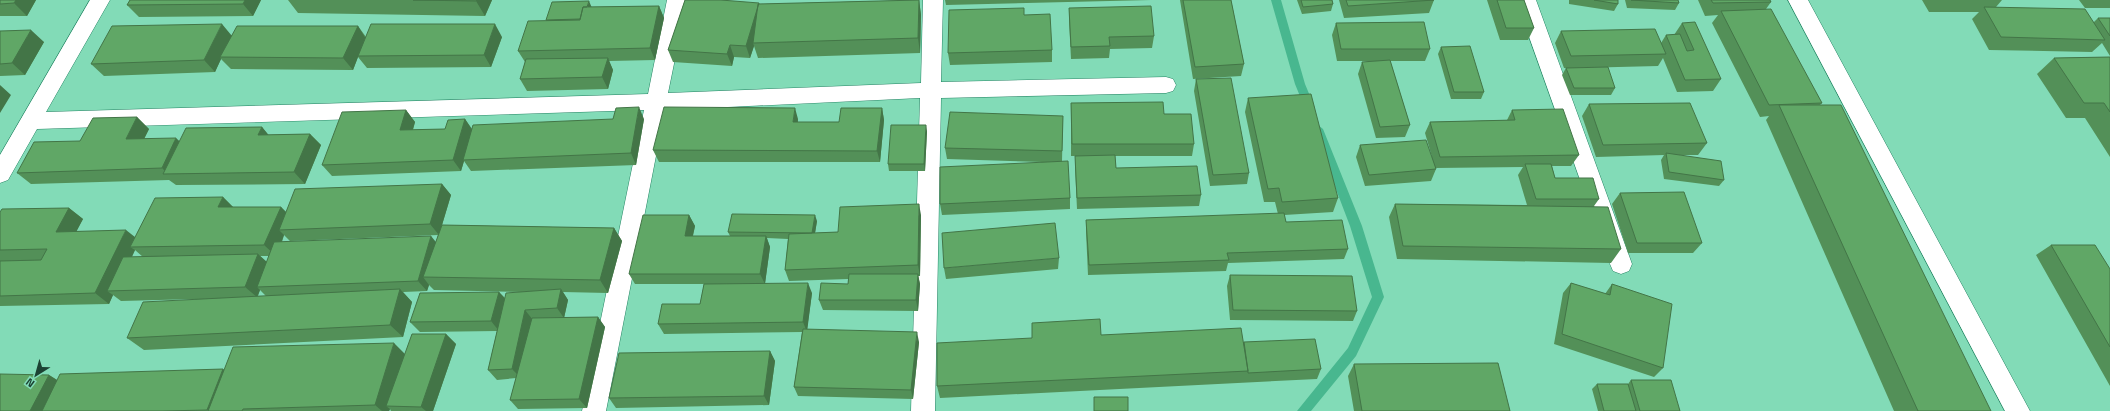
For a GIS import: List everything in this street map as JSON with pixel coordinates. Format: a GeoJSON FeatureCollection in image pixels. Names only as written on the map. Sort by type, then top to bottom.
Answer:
{"type":"FeatureCollection","features":[{"type":"Feature","properties":{"kind":"street"},"geometry":{"type":"LineString","coordinates":[[0,174],[32,121],[100,0]]}},
{"type":"Feature","properties":{"kind":"street"},"geometry":{"type":"LineString","coordinates":[[594,411],[677,0]]}},
{"type":"Feature","properties":{"kind":"street"},"geometry":{"type":"LineString","coordinates":[[923,411],[933,0]]}},
{"type":"Feature","properties":{"kind":"street"},"geometry":{"type":"LineString","coordinates":[[1526,0],[1620,264]]}},
{"type":"Feature","properties":{"kind":"street"},"geometry":{"type":"LineString","coordinates":[[1798,0],[2018,411]]}},
{"type":"Feature","properties":{"kind":"street"},"geometry":{"type":"LineString","coordinates":[[32,121],[657,102],[932,90],[1166,85]]}},
{"type":"Feature","properties":{"kind":"building"},"geometry":{"type":"Polygon","coordinates":[[[0,0],[16,0],[14,3],[0,4],[0,0]]]}},
{"type":"Feature","properties":{"kind":"building"},"geometry":{"type":"Polygon","coordinates":[[[130,0],[245,0],[243,4],[127,5],[130,0]]]}},
{"type":"Feature","properties":{"kind":"building"},"geometry":{"type":"Polygon","coordinates":[[[413,0],[477,0],[476,1],[413,0]]]}},
{"type":"Feature","properties":{"kind":"building"},"geometry":{"type":"Polygon","coordinates":[[[685,0],[721,0],[759,3],[746,46],[730,45],[727,54],[668,50],[685,0]]]}},
{"type":"Feature","properties":{"kind":"building"},"geometry":{"type":"Polygon","coordinates":[[[919,0],[918,38],[753,43],[758,4],[919,0]]]}},
{"type":"Feature","properties":{"kind":"building"},"geometry":{"type":"Polygon","coordinates":[[[1183,0],[1231,0],[1244,64],[1195,67],[1183,0]]]}},
{"type":"Feature","properties":{"kind":"building"},"geometry":{"type":"Polygon","coordinates":[[[1301,0],[1332,0],[1333,4],[1303,7],[1301,0]]]}},
{"type":"Feature","properties":{"kind":"building"},"geometry":{"type":"Polygon","coordinates":[[[1346,0],[1434,0],[1348,6],[1346,0]]]}},
{"type":"Feature","properties":{"kind":"building"},"geometry":{"type":"Polygon","coordinates":[[[1497,0],[1524,0],[1534,28],[1506,28],[1497,0]]]}},
{"type":"Feature","properties":{"kind":"building"},"geometry":{"type":"Polygon","coordinates":[[[1594,0],[1618,0],[1618,4],[1594,0]]]}},
{"type":"Feature","properties":{"kind":"building"},"geometry":{"type":"Polygon","coordinates":[[[1631,0],[1678,0],[1679,3],[1631,0]]]}},
{"type":"Feature","properties":{"kind":"building"},"geometry":{"type":"Polygon","coordinates":[[[1711,0],[1770,0],[1771,2],[1713,3],[1711,0]]]}},
{"type":"Feature","properties":{"kind":"building"},"geometry":{"type":"Polygon","coordinates":[[[589,1],[587,7],[583,7],[580,19],[546,20],[552,2],[589,1]]]}},
{"type":"Feature","properties":{"kind":"building"},"geometry":{"type":"Polygon","coordinates":[[[659,6],[650,48],[518,51],[528,21],[580,20],[583,7],[659,6]]]}},
{"type":"Feature","properties":{"kind":"building"},"geometry":{"type":"Polygon","coordinates":[[[1151,6],[1154,36],[1109,37],[1110,46],[1071,47],[1069,8],[1151,6]]]}},
{"type":"Feature","properties":{"kind":"building"},"geometry":{"type":"Polygon","coordinates":[[[1984,7],[2085,9],[2105,40],[2001,37],[1984,7]]]}},
{"type":"Feature","properties":{"kind":"building"},"geometry":{"type":"Polygon","coordinates":[[[1024,8],[1024,15],[1050,14],[1052,50],[948,53],[949,10],[1024,8]]]}},
{"type":"Feature","properties":{"kind":"building"},"geometry":{"type":"Polygon","coordinates":[[[1771,9],[1822,103],[1769,105],[1721,11],[1771,9]]]}},
{"type":"Feature","properties":{"kind":"building"},"geometry":{"type":"Polygon","coordinates":[[[2098,18],[2110,18],[2110,36],[2098,18]]]}},
{"type":"Feature","properties":{"kind":"building"},"geometry":{"type":"Polygon","coordinates":[[[1424,22],[1430,49],[1341,49],[1336,23],[1424,22]]]}},
{"type":"Feature","properties":{"kind":"building"},"geometry":{"type":"Polygon","coordinates":[[[1695,22],[1721,79],[1685,80],[1666,35],[1680,34],[1687,51],[1694,50],[1682,23],[1695,22]]]}},
{"type":"Feature","properties":{"kind":"building"},"geometry":{"type":"Polygon","coordinates":[[[222,24],[204,60],[91,64],[112,26],[222,24]]]}},
{"type":"Feature","properties":{"kind":"building"},"geometry":{"type":"Polygon","coordinates":[[[371,24],[495,24],[484,55],[358,56],[371,24]]]}},
{"type":"Feature","properties":{"kind":"building"},"geometry":{"type":"Polygon","coordinates":[[[237,26],[358,26],[343,58],[220,57],[237,26]]]}},
{"type":"Feature","properties":{"kind":"building"},"geometry":{"type":"Polygon","coordinates":[[[1655,29],[1666,54],[1571,56],[1561,31],[1655,29]]]}},
{"type":"Feature","properties":{"kind":"building"},"geometry":{"type":"Polygon","coordinates":[[[31,30],[12,63],[0,64],[0,31],[31,30]]]}},
{"type":"Feature","properties":{"kind":"building"},"geometry":{"type":"Polygon","coordinates":[[[1470,46],[1484,92],[1454,92],[1441,47],[1470,46]]]}},
{"type":"Feature","properties":{"kind":"building"},"geometry":{"type":"Polygon","coordinates":[[[2110,57],[2110,112],[2104,103],[2084,103],[2054,58],[2110,57]]]}},
{"type":"Feature","properties":{"kind":"building"},"geometry":{"type":"Polygon","coordinates":[[[608,58],[602,77],[520,79],[526,59],[608,58]]]}},
{"type":"Feature","properties":{"kind":"building"},"geometry":{"type":"Polygon","coordinates":[[[1390,60],[1410,125],[1380,127],[1362,62],[1390,60]]]}},
{"type":"Feature","properties":{"kind":"building"},"geometry":{"type":"Polygon","coordinates":[[[1608,67],[1615,88],[1574,88],[1566,68],[1608,67]]]}},
{"type":"Feature","properties":{"kind":"building"},"geometry":{"type":"Polygon","coordinates":[[[1231,78],[1249,173],[1213,175],[1196,79],[1231,78]]]}},
{"type":"Feature","properties":{"kind":"building"},"geometry":{"type":"Polygon","coordinates":[[[1311,94],[1338,198],[1282,202],[1279,188],[1268,189],[1248,98],[1311,94]]]}},
{"type":"Feature","properties":{"kind":"building"},"geometry":{"type":"Polygon","coordinates":[[[1163,102],[1164,114],[1191,114],[1194,144],[1072,144],[1071,103],[1163,102]]]}},
{"type":"Feature","properties":{"kind":"building"},"geometry":{"type":"Polygon","coordinates":[[[1690,103],[1707,143],[1603,145],[1589,104],[1690,103]]]}},
{"type":"Feature","properties":{"kind":"building"},"geometry":{"type":"Polygon","coordinates":[[[1779,105],[1841,105],[1991,411],[1918,411],[1779,105]]]}},
{"type":"Feature","properties":{"kind":"building"},"geometry":{"type":"Polygon","coordinates":[[[639,107],[631,153],[463,160],[473,125],[613,119],[616,108],[639,107]]]}},
{"type":"Feature","properties":{"kind":"building"},"geometry":{"type":"Polygon","coordinates":[[[664,107],[795,108],[793,122],[839,122],[841,108],[882,108],[877,151],[653,150],[664,107]]]}},
{"type":"Feature","properties":{"kind":"building"},"geometry":{"type":"Polygon","coordinates":[[[1563,109],[1579,155],[1440,157],[1430,122],[1515,120],[1512,110],[1563,109]]]}},
{"type":"Feature","properties":{"kind":"building"},"geometry":{"type":"Polygon","coordinates":[[[406,110],[400,130],[445,129],[448,120],[465,119],[453,160],[322,165],[342,112],[406,110]]]}},
{"type":"Feature","properties":{"kind":"building"},"geometry":{"type":"Polygon","coordinates":[[[950,112],[1063,116],[1062,151],[945,148],[950,112]]]}},
{"type":"Feature","properties":{"kind":"building"},"geometry":{"type":"Polygon","coordinates":[[[137,117],[126,139],[176,138],[162,168],[17,173],[34,142],[80,141],[93,118],[137,117]]]}},
{"type":"Feature","properties":{"kind":"building"},"geometry":{"type":"Polygon","coordinates":[[[891,125],[926,125],[924,164],[888,164],[891,125]]]}},
{"type":"Feature","properties":{"kind":"building"},"geometry":{"type":"Polygon","coordinates":[[[262,127],[258,135],[310,134],[294,172],[163,174],[186,128],[262,127]]]}},
{"type":"Feature","properties":{"kind":"building"},"geometry":{"type":"Polygon","coordinates":[[[1426,140],[1436,169],[1369,175],[1360,145],[1426,140]]]}},
{"type":"Feature","properties":{"kind":"building"},"geometry":{"type":"Polygon","coordinates":[[[1666,153],[1721,161],[1724,180],[1669,172],[1666,153]]]}},
{"type":"Feature","properties":{"kind":"building"},"geometry":{"type":"Polygon","coordinates":[[[1115,155],[1116,168],[1197,166],[1201,195],[1077,198],[1075,156],[1115,155]]]}},
{"type":"Feature","properties":{"kind":"building"},"geometry":{"type":"Polygon","coordinates":[[[1068,161],[1070,198],[940,204],[940,167],[1068,161]]]}},
{"type":"Feature","properties":{"kind":"building"},"geometry":{"type":"Polygon","coordinates":[[[1525,164],[1551,164],[1555,178],[1593,178],[1599,199],[1536,199],[1525,164]]]}},
{"type":"Feature","properties":{"kind":"building"},"geometry":{"type":"Polygon","coordinates":[[[442,184],[430,224],[279,230],[295,189],[442,184]]]}},
{"type":"Feature","properties":{"kind":"building"},"geometry":{"type":"Polygon","coordinates":[[[1684,192],[1702,243],[1637,243],[1620,193],[1684,192]]]}},
{"type":"Feature","properties":{"kind":"building"},"geometry":{"type":"Polygon","coordinates":[[[223,197],[218,207],[281,207],[264,245],[130,247],[155,198],[223,197]]]}},
{"type":"Feature","properties":{"kind":"building"},"geometry":{"type":"Polygon","coordinates":[[[919,204],[918,265],[785,270],[789,234],[838,232],[840,207],[919,204]]]}},
{"type":"Feature","properties":{"kind":"building"},"geometry":{"type":"Polygon","coordinates":[[[1395,204],[1608,207],[1621,249],[1403,246],[1395,204]]]}},
{"type":"Feature","properties":{"kind":"building"},"geometry":{"type":"Polygon","coordinates":[[[69,208],[56,232],[126,230],[95,293],[0,296],[0,261],[41,260],[47,249],[0,250],[0,212],[2,209],[69,208]]]}},
{"type":"Feature","properties":{"kind":"building"},"geometry":{"type":"Polygon","coordinates":[[[1284,213],[1286,222],[1342,220],[1348,249],[1227,253],[1229,260],[1089,265],[1086,220],[1284,213]]]}},
{"type":"Feature","properties":{"kind":"building"},"geometry":{"type":"Polygon","coordinates":[[[732,214],[815,215],[812,233],[728,232],[732,214]]]}},
{"type":"Feature","properties":{"kind":"building"},"geometry":{"type":"Polygon","coordinates":[[[643,215],[689,215],[685,236],[766,236],[760,274],[629,274],[643,215]]]}},
{"type":"Feature","properties":{"kind":"building"},"geometry":{"type":"Polygon","coordinates":[[[1055,223],[1059,258],[944,268],[942,233],[1055,223]]]}},
{"type":"Feature","properties":{"kind":"building"},"geometry":{"type":"Polygon","coordinates":[[[442,225],[614,228],[600,280],[423,277],[442,225]]]}},
{"type":"Feature","properties":{"kind":"building"},"geometry":{"type":"Polygon","coordinates":[[[431,236],[418,281],[257,287],[274,242],[431,236]]]}},
{"type":"Feature","properties":{"kind":"building"},"geometry":{"type":"Polygon","coordinates":[[[2051,245],[2095,245],[2110,269],[2110,347],[2051,245]]]}},
{"type":"Feature","properties":{"kind":"building"},"geometry":{"type":"Polygon","coordinates":[[[258,254],[245,287],[107,291],[123,257],[258,254]]]}},
{"type":"Feature","properties":{"kind":"building"},"geometry":{"type":"Polygon","coordinates":[[[849,274],[918,274],[916,300],[819,300],[821,283],[848,284],[849,274]]]}},
{"type":"Feature","properties":{"kind":"building"},"geometry":{"type":"Polygon","coordinates":[[[1230,275],[1352,276],[1357,311],[1233,310],[1230,275]]]}},
{"type":"Feature","properties":{"kind":"building"},"geometry":{"type":"Polygon","coordinates":[[[808,283],[803,322],[658,324],[662,304],[700,304],[704,284],[808,283]]]}},
{"type":"Feature","properties":{"kind":"building"},"geometry":{"type":"Polygon","coordinates":[[[1571,283],[1610,295],[1612,284],[1672,304],[1663,368],[1562,334],[1571,283]]]}},
{"type":"Feature","properties":{"kind":"building"},"geometry":{"type":"Polygon","coordinates":[[[400,289],[390,325],[127,338],[143,302],[400,289]]]}},
{"type":"Feature","properties":{"kind":"building"},"geometry":{"type":"Polygon","coordinates":[[[561,289],[557,308],[525,310],[512,369],[488,370],[506,293],[561,289]]]}},
{"type":"Feature","properties":{"kind":"building"},"geometry":{"type":"Polygon","coordinates":[[[499,292],[491,321],[410,322],[420,293],[499,292]]]}},
{"type":"Feature","properties":{"kind":"building"},"geometry":{"type":"Polygon","coordinates":[[[598,317],[579,399],[510,400],[532,318],[598,317]]]}},
{"type":"Feature","properties":{"kind":"building"},"geometry":{"type":"Polygon","coordinates":[[[1100,319],[1101,335],[1241,328],[1248,371],[937,386],[937,343],[1032,338],[1032,323],[1100,319]]]}},
{"type":"Feature","properties":{"kind":"building"},"geometry":{"type":"Polygon","coordinates":[[[803,329],[917,332],[911,390],[794,387],[803,329]]]}},
{"type":"Feature","properties":{"kind":"building"},"geometry":{"type":"Polygon","coordinates":[[[412,334],[446,334],[421,407],[386,406],[412,334]]]}},
{"type":"Feature","properties":{"kind":"building"},"geometry":{"type":"Polygon","coordinates":[[[1315,339],[1321,369],[1248,373],[1244,342],[1315,339]]]}},
{"type":"Feature","properties":{"kind":"building"},"geometry":{"type":"Polygon","coordinates":[[[394,343],[375,405],[243,409],[242,411],[208,411],[233,347],[394,343]]]}},
{"type":"Feature","properties":{"kind":"building"},"geometry":{"type":"Polygon","coordinates":[[[770,351],[764,396],[609,398],[619,353],[770,351]]]}},
{"type":"Feature","properties":{"kind":"building"},"geometry":{"type":"Polygon","coordinates":[[[1498,363],[1510,411],[1362,411],[1354,364],[1498,363]]]}},
{"type":"Feature","properties":{"kind":"building"},"geometry":{"type":"Polygon","coordinates":[[[223,369],[207,410],[42,411],[60,374],[223,369]]]}},
{"type":"Feature","properties":{"kind":"building"},"geometry":{"type":"Polygon","coordinates":[[[0,374],[49,375],[30,411],[0,411],[0,374]]]}},
{"type":"Feature","properties":{"kind":"building"},"geometry":{"type":"Polygon","coordinates":[[[1631,380],[1671,380],[1680,411],[1640,411],[1631,380]]]}},
{"type":"Feature","properties":{"kind":"building"},"geometry":{"type":"Polygon","coordinates":[[[1597,384],[1628,384],[1636,411],[1604,411],[1597,384]]]}},
{"type":"Feature","properties":{"kind":"building"},"geometry":{"type":"Polygon","coordinates":[[[1094,397],[1128,397],[1128,411],[1094,411],[1094,397]]]}},
{"type":"Feature","properties":{"kind":"waterway"},"geometry":{"type":"LineString","coordinates":[[1276,0],[1300,84],[1310,108]]}},
{"type":"Feature","properties":{"kind":"waterway"},"geometry":{"type":"LineString","coordinates":[[1303,411],[1352,352],[1378,297],[1356,226],[1318,129]]}}]}
